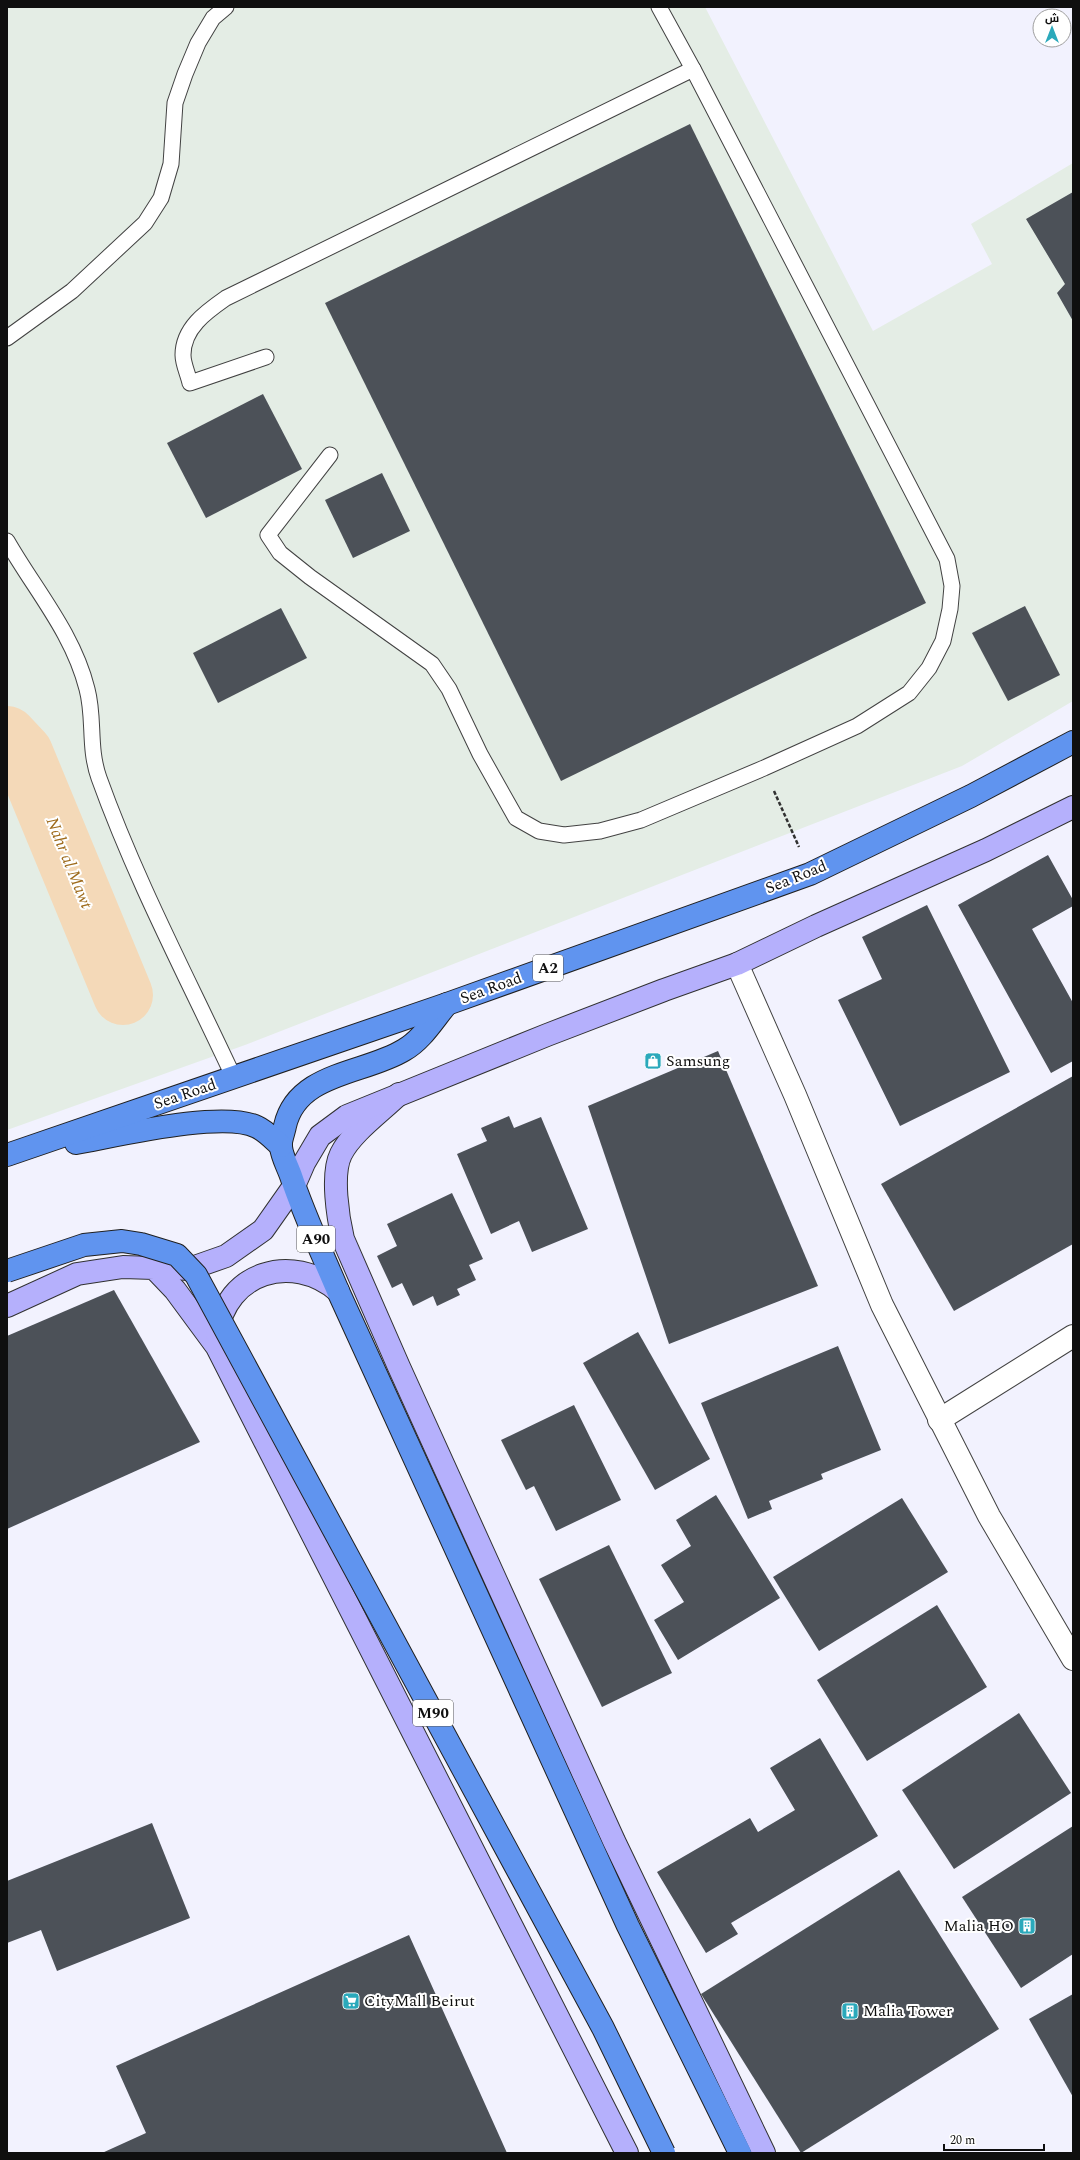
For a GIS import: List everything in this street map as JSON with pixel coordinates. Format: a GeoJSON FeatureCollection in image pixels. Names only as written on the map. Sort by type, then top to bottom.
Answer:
{"type":"FeatureCollection","features":[{"type":"Feature","properties":{"kind":"highway","name":"Sea Road"},"geometry":{"type":"LineString","coordinates":[[9,1154],[447,1004],[810,874],[972,796],[1073,742]]}},
{"type":"Feature","properties":{"kind":"highway"},"geometry":{"type":"LineString","coordinates":[[9,1154],[199,1122],[227,1120],[257,1127],[281,1146],[288,1114],[294,1103],[316,1086],[347,1071],[393,1056],[406,1050],[418,1039],[447,1004]]}},
{"type":"Feature","properties":{"kind":"highway","name":"A90"},"geometry":{"type":"LineString","coordinates":[[281,1146],[294,1186],[338,1291]]}},
{"type":"Feature","properties":{"kind":"highway","name":"M90"},"geometry":{"type":"LineString","coordinates":[[7,1271],[84,1245],[122,1241],[153,1246],[177,1255],[196,1275],[603,2028],[664,2153]]}},
{"type":"Feature","properties":{"kind":"highway"},"geometry":{"type":"LineString","coordinates":[[338,1291],[628,1926],[740,2153]]}},
{"type":"Feature","properties":{"kind":"street"},"geometry":{"type":"LineString","coordinates":[[7,1306],[77,1274],[123,1267],[189,1269],[226,1256],[263,1230],[294,1186],[304,1163],[320,1136],[347,1116],[649,995],[737,964],[816,926],[986,850],[1073,807]]}},
{"type":"Feature","properties":{"kind":"street"},"geometry":{"type":"LineString","coordinates":[[737,964],[795,1095],[882,1305],[989,1516],[1073,1659]]}},
{"type":"Feature","properties":{"kind":"street"},"geometry":{"type":"LineString","coordinates":[[400,1094],[356,1134],[341,1154],[336,1178],[337,1218],[343,1239],[399,1367],[614,1841],[764,2153]]}},
{"type":"Feature","properties":{"kind":"street"},"geometry":{"type":"LineString","coordinates":[[154,1268],[175,1290],[216,1347],[627,2153]]}},
{"type":"Feature","properties":{"kind":"street"},"geometry":{"type":"LineString","coordinates":[[216,1347],[220,1318],[226,1305],[245,1284],[257,1276],[271,1272],[300,1271],[327,1281],[338,1291]]}},
{"type":"Feature","properties":{"kind":"street"},"geometry":{"type":"LineString","coordinates":[[939,1420],[1073,1336]]}},
{"type":"Feature","properties":{"kind":"lane"},"geometry":{"type":"LineString","coordinates":[[7,338],[72,291],[145,223],[161,198],[171,164],[175,103],[185,74],[198,43],[213,18],[226,7]]}},
{"type":"Feature","properties":{"kind":"lane"},"geometry":{"type":"LineString","coordinates":[[330,455],[268,535],[280,553],[310,577],[432,664],[449,689],[480,754],[516,818],[539,831],[564,835],[600,832],[641,820],[764,768],[857,726],[909,693],[929,668],[943,641],[950,609],[952,586],[947,559],[918,499],[835,344],[660,7]]}},
{"type":"Feature","properties":{"kind":"lane"},"geometry":{"type":"LineString","coordinates":[[266,357],[190,383],[183,356],[189,333],[203,314],[226,298],[693,69]]}},
{"type":"Feature","properties":{"kind":"lane"},"geometry":{"type":"LineString","coordinates":[[7,541],[66,633],[74,651],[87,689],[91,708],[92,759],[99,778],[130,857],[234,1078]]}},
{"type":"Feature","properties":{"kind":"path"},"geometry":{"type":"LineString","coordinates":[[764,768],[810,874]]}},
{"type":"Feature","properties":{"kind":"shaded area"},"geometry":{"type":"Polygon","coordinates":[[[7,7],[705,7],[873,331],[992,264],[971,224],[1073,163],[1073,701],[962,766],[245,1045],[7,1130],[7,7]]]}},
{"type":"Feature","properties":{"kind":"building"},"geometry":{"type":"Polygon","coordinates":[[[690,124],[926,603],[561,781],[325,303],[690,124]]]}},
{"type":"Feature","properties":{"kind":"building"},"geometry":{"type":"Polygon","coordinates":[[[1073,192],[1073,321],[1057,293],[1065,284],[1026,219],[1073,192]]]}},
{"type":"Feature","properties":{"kind":"building"},"geometry":{"type":"Polygon","coordinates":[[[263,394],[302,469],[206,518],[167,443],[263,394]]]}},
{"type":"Feature","properties":{"kind":"building"},"geometry":{"type":"Polygon","coordinates":[[[382,473],[410,531],[353,558],[325,500],[382,473]]]}},
{"type":"Feature","properties":{"kind":"building"},"geometry":{"type":"Polygon","coordinates":[[[1025,606],[1060,675],[1008,701],[972,633],[1025,606]]]}},
{"type":"Feature","properties":{"kind":"building"},"geometry":{"type":"Polygon","coordinates":[[[281,608],[307,658],[218,703],[193,653],[281,608]]]}},
{"type":"Feature","properties":{"kind":"building"},"geometry":{"type":"Polygon","coordinates":[[[1048,855],[1073,900],[1073,906],[1032,929],[1073,1003],[1073,1061],[1051,1073],[958,905],[1048,855]]]}},
{"type":"Feature","properties":{"kind":"building"},"geometry":{"type":"Polygon","coordinates":[[[927,905],[1010,1072],[900,1126],[838,1000],[882,979],[862,937],[927,905]]]}},
{"type":"Feature","properties":{"kind":"building"},"geometry":{"type":"Polygon","coordinates":[[[718,1051],[818,1286],[669,1344],[588,1106],[718,1051]]]}},
{"type":"Feature","properties":{"kind":"building"},"geometry":{"type":"Polygon","coordinates":[[[1073,1076],[1073,1244],[954,1311],[881,1184],[1073,1076]]]}},
{"type":"Feature","properties":{"kind":"building"},"geometry":{"type":"Polygon","coordinates":[[[509,1116],[514,1128],[541,1117],[588,1229],[532,1252],[519,1221],[491,1234],[457,1154],[487,1141],[481,1128],[509,1116]]]}},
{"type":"Feature","properties":{"kind":"building"},"geometry":{"type":"Polygon","coordinates":[[[452,1193],[483,1259],[469,1265],[476,1280],[457,1289],[460,1295],[437,1306],[433,1296],[413,1306],[402,1283],[392,1288],[377,1256],[397,1246],[387,1224],[452,1193]]]}},
{"type":"Feature","properties":{"kind":"building"},"geometry":{"type":"Polygon","coordinates":[[[114,1290],[200,1442],[7,1529],[7,1336],[114,1290]]]}},
{"type":"Feature","properties":{"kind":"building"},"geometry":{"type":"Polygon","coordinates":[[[638,1332],[710,1459],[655,1490],[583,1363],[638,1332]]]}},
{"type":"Feature","properties":{"kind":"building"},"geometry":{"type":"Polygon","coordinates":[[[838,1346],[881,1450],[821,1474],[823,1479],[769,1501],[772,1509],[748,1519],[701,1403],[838,1346]]]}},
{"type":"Feature","properties":{"kind":"building"},"geometry":{"type":"Polygon","coordinates":[[[574,1405],[621,1500],[556,1531],[534,1486],[526,1490],[501,1440],[574,1405]]]}},
{"type":"Feature","properties":{"kind":"building"},"geometry":{"type":"Polygon","coordinates":[[[716,1495],[780,1598],[678,1660],[654,1620],[684,1602],[661,1565],[691,1546],[676,1520],[716,1495]]]}},
{"type":"Feature","properties":{"kind":"building"},"geometry":{"type":"Polygon","coordinates":[[[902,1498],[948,1572],[819,1651],[773,1577],[902,1498]]]}},
{"type":"Feature","properties":{"kind":"building"},"geometry":{"type":"Polygon","coordinates":[[[609,1545],[672,1673],[602,1707],[539,1579],[609,1545]]]}},
{"type":"Feature","properties":{"kind":"building"},"geometry":{"type":"Polygon","coordinates":[[[937,1605],[987,1687],[867,1761],[817,1680],[937,1605]]]}},
{"type":"Feature","properties":{"kind":"building"},"geometry":{"type":"Polygon","coordinates":[[[1019,1713],[1071,1793],[954,1869],[902,1790],[1019,1713]]]}},
{"type":"Feature","properties":{"kind":"building"},"geometry":{"type":"Polygon","coordinates":[[[820,1738],[878,1836],[731,1923],[738,1934],[706,1953],[657,1872],[750,1818],[758,1832],[795,1810],[770,1768],[820,1738]]]}},
{"type":"Feature","properties":{"kind":"building"},"geometry":{"type":"Polygon","coordinates":[[[152,1823],[190,1918],[57,1971],[41,1930],[7,1943],[7,1881],[152,1823]]]}},
{"type":"Feature","properties":{"kind":"building","name":"Malia HO"},"geometry":{"type":"Polygon","coordinates":[[[1073,1826],[1073,1954],[1021,1988],[962,1897],[1073,1826]]]}},
{"type":"Feature","properties":{"kind":"building","name":"Malia Tower"},"geometry":{"type":"Polygon","coordinates":[[[899,1870],[999,2029],[801,2153],[701,1994],[899,1870]]]}},
{"type":"Feature","properties":{"kind":"building","name":"CityMall Beirut"},"geometry":{"type":"Polygon","coordinates":[[[409,1935],[507,2153],[102,2153],[146,2133],[116,2066],[409,1935]]]}},
{"type":"Feature","properties":{"kind":"building"},"geometry":{"type":"Polygon","coordinates":[[[1073,1994],[1073,2097],[1029,2019],[1073,1994]]]}},
{"type":"Feature","properties":{"kind":"waterway","name":"Nahr al Mawt"},"geometry":{"type":"LineString","coordinates":[[7,736],[23,753],[123,995]]}},
{"type":"Feature","properties":{"kind":"place","name":"Samsung"},"geometry":{"type":"Point","coordinates":[653,1061]}},
{"type":"Feature","properties":{"kind":"place","name":"Malia HO"},"geometry":{"type":"Point","coordinates":[1027,1926]}},
{"type":"Feature","properties":{"kind":"place","name":"CityMall Beirut"},"geometry":{"type":"Point","coordinates":[351,2001]}},
{"type":"Feature","properties":{"kind":"place","name":"Malia Tower"},"geometry":{"type":"Point","coordinates":[850,2011]}}]}
